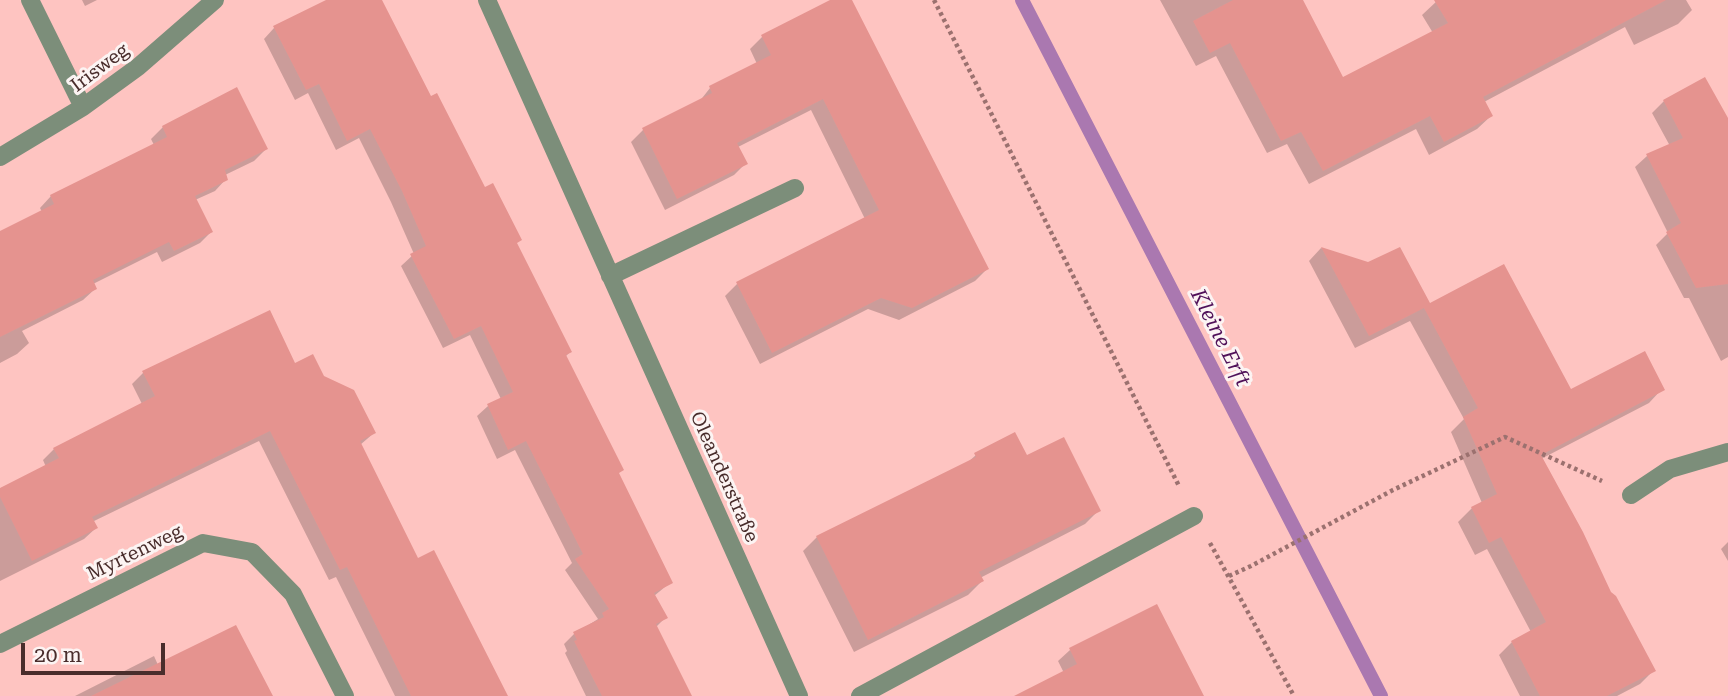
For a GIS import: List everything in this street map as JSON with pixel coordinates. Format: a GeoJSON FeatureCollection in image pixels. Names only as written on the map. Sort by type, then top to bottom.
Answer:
{"type":"FeatureCollection","features":[{"type":"Feature","properties":{"kind":"street"},"geometry":{"type":"LineString","coordinates":[[30,0],[83,107]]}},
{"type":"Feature","properties":{"kind":"street","name":"Irisweg"},"geometry":{"type":"LineString","coordinates":[[0,157],[83,107],[138,67],[215,0]]}},
{"type":"Feature","properties":{"kind":"street","name":"Oleanderstraße"},"geometry":{"type":"LineString","coordinates":[[486,0],[799,696]]}},
{"type":"Feature","properties":{"kind":"street"},"geometry":{"type":"LineString","coordinates":[[610,275],[795,188]]}},
{"type":"Feature","properties":{"kind":"street"},"geometry":{"type":"LineString","coordinates":[[1631,495],[1670,469],[1728,452]]}},
{"type":"Feature","properties":{"kind":"street"},"geometry":{"type":"LineString","coordinates":[[860,696],[1194,516]]}},
{"type":"Feature","properties":{"kind":"street","name":"Myrtenweg"},"geometry":{"type":"LineString","coordinates":[[0,644],[203,543],[252,552],[293,594],[345,696]]}},
{"type":"Feature","properties":{"kind":"path"},"geometry":{"type":"LineString","coordinates":[[934,0],[1194,516],[1294,696]]}},
{"type":"Feature","properties":{"kind":"path"},"geometry":{"type":"LineString","coordinates":[[1229,576],[1393,490],[1505,437],[1631,495]]}},
{"type":"Feature","properties":{"kind":"building"},"geometry":{"type":"Polygon","coordinates":[[[326,0],[382,0],[431,96],[437,93],[485,187],[493,183],[522,240],[517,243],[572,352],[566,355],[624,470],[619,473],[673,583],[654,593],[668,618],[656,624],[692,696],[602,696],[574,641],[577,640],[573,632],[604,617],[602,613],[609,609],[575,559],[583,554],[526,441],[508,450],[487,404],[513,392],[481,326],[454,339],[410,254],[426,246],[370,129],[347,141],[319,84],[306,90],[273,26],[326,0]]]}},
{"type":"Feature","properties":{"kind":"building"},"geometry":{"type":"Polygon","coordinates":[[[830,0],[852,0],[989,269],[912,308],[881,298],[772,353],[736,282],[879,210],[823,99],[737,143],[748,164],[677,199],[642,128],[712,93],[709,86],[771,55],[761,35],[830,0]]]}},
{"type":"Feature","properties":{"kind":"building"},"geometry":{"type":"Polygon","coordinates":[[[1233,0],[1303,0],[1343,77],[1448,23],[1434,0],[1666,0],[1483,97],[1493,116],[1444,142],[1430,116],[1323,171],[1301,132],[1281,141],[1230,43],[1210,53],[1193,21],[1233,0]]]}},
{"type":"Feature","properties":{"kind":"building"},"geometry":{"type":"Polygon","coordinates":[[[1705,77],[1728,118],[1728,284],[1696,288],[1666,232],[1681,223],[1646,154],[1683,138],[1663,100],[1705,77]]]}},
{"type":"Feature","properties":{"kind":"building"},"geometry":{"type":"Polygon","coordinates":[[[237,87],[268,149],[225,170],[228,180],[195,196],[213,232],[174,251],[169,242],[93,280],[97,289],[0,337],[0,231],[54,204],[50,195],[167,137],[162,126],[237,87]]]}},
{"type":"Feature","properties":{"kind":"building"},"geometry":{"type":"Polygon","coordinates":[[[1321,247],[1368,262],[1400,247],[1430,303],[1504,264],[1571,389],[1645,351],[1665,390],[1541,455],[1583,532],[1611,592],[1616,596],[1656,671],[1607,696],[1540,696],[1511,641],[1546,622],[1501,537],[1489,543],[1471,507],[1497,494],[1463,417],[1478,408],[1424,308],[1369,336],[1321,247]]]}},
{"type":"Feature","properties":{"kind":"building"},"geometry":{"type":"Polygon","coordinates":[[[270,310],[295,363],[313,354],[324,376],[354,390],[376,433],[360,441],[418,558],[434,550],[508,696],[411,696],[347,567],[340,570],[270,431],[92,517],[98,528],[32,561],[0,497],[0,488],[59,458],[53,448],[155,396],[142,371],[270,310]]]}},
{"type":"Feature","properties":{"kind":"building"},"geometry":{"type":"Polygon","coordinates":[[[1015,432],[1027,455],[1064,437],[1101,511],[979,572],[984,581],[868,640],[816,536],[976,457],[974,453],[1015,432]]]}},
{"type":"Feature","properties":{"kind":"building"},"geometry":{"type":"Polygon","coordinates":[[[1157,604],[1204,696],[1014,696],[1077,664],[1069,648],[1157,604]]]}},
{"type":"Feature","properties":{"kind":"building"},"geometry":{"type":"Polygon","coordinates":[[[236,625],[273,696],[91,696],[236,625]]]}},
{"type":"Feature","properties":{"kind":"waterway","name":"Kleine Erft"},"geometry":{"type":"LineString","coordinates":[[1022,0],[1381,696]]}}]}
